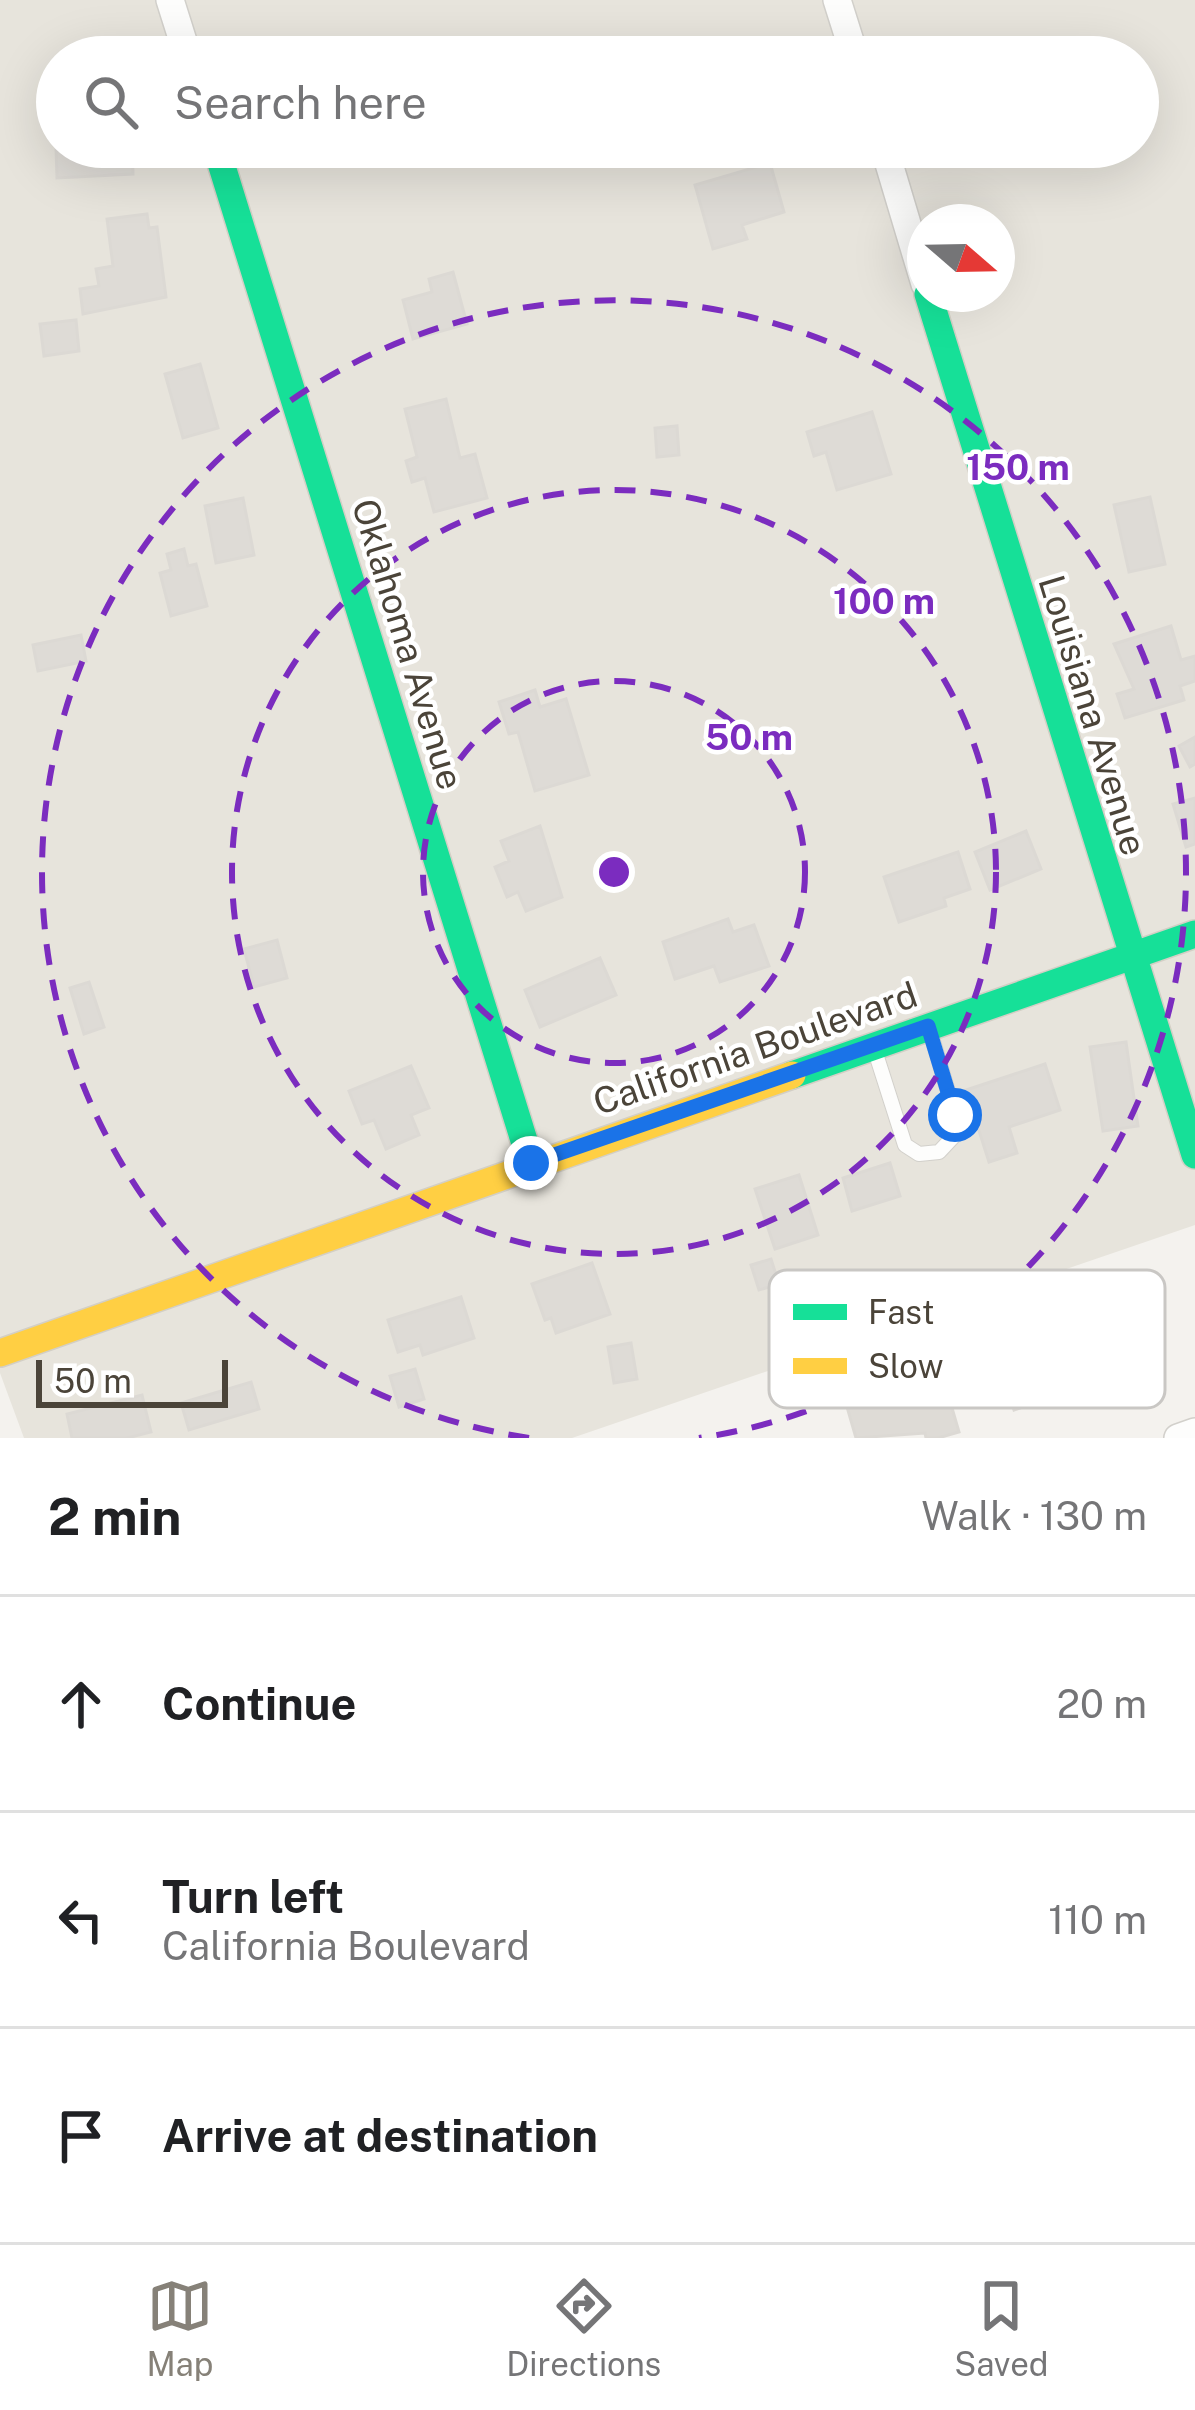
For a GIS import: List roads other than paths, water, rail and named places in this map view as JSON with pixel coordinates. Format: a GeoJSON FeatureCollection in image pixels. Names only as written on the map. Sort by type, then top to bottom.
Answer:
{"type":"FeatureCollection","features":[{"type":"Feature","properties":{"kind":"street"},"geometry":{"type":"LineString","coordinates":[[170,0],[181,36]]}},
{"type":"Feature","properties":{"kind":"street"},"geometry":{"type":"LineString","coordinates":[[836,0],[848,36]]}},
{"type":"Feature","properties":{"kind":"street","name":"Oklahoma Avenue"},"geometry":{"type":"LineString","coordinates":[[223,168],[531,1163]]}},
{"type":"Feature","properties":{"kind":"street"},"geometry":{"type":"LineString","coordinates":[[890,168],[907,224]]}},
{"type":"Feature","properties":{"kind":"street","name":"Louisiana Avenue"},"geometry":{"type":"LineString","coordinates":[[933,312],[1129,957],[1195,1155]]}},
{"type":"Feature","properties":{"kind":"street","name":"California Boulevard"},"geometry":{"type":"LineString","coordinates":[[0,1353],[531,1163],[1195,934]]}},
{"type":"Feature","properties":{"kind":"street"},"geometry":{"type":"LineString","coordinates":[[1178,1438],[1195,1432]]}},
{"type":"Feature","properties":{"kind":"lane"},"geometry":{"type":"LineString","coordinates":[[873,1045],[905,1145],[919,1154],[939,1152],[954,1136],[955,1115],[928,1026]]}}]}
